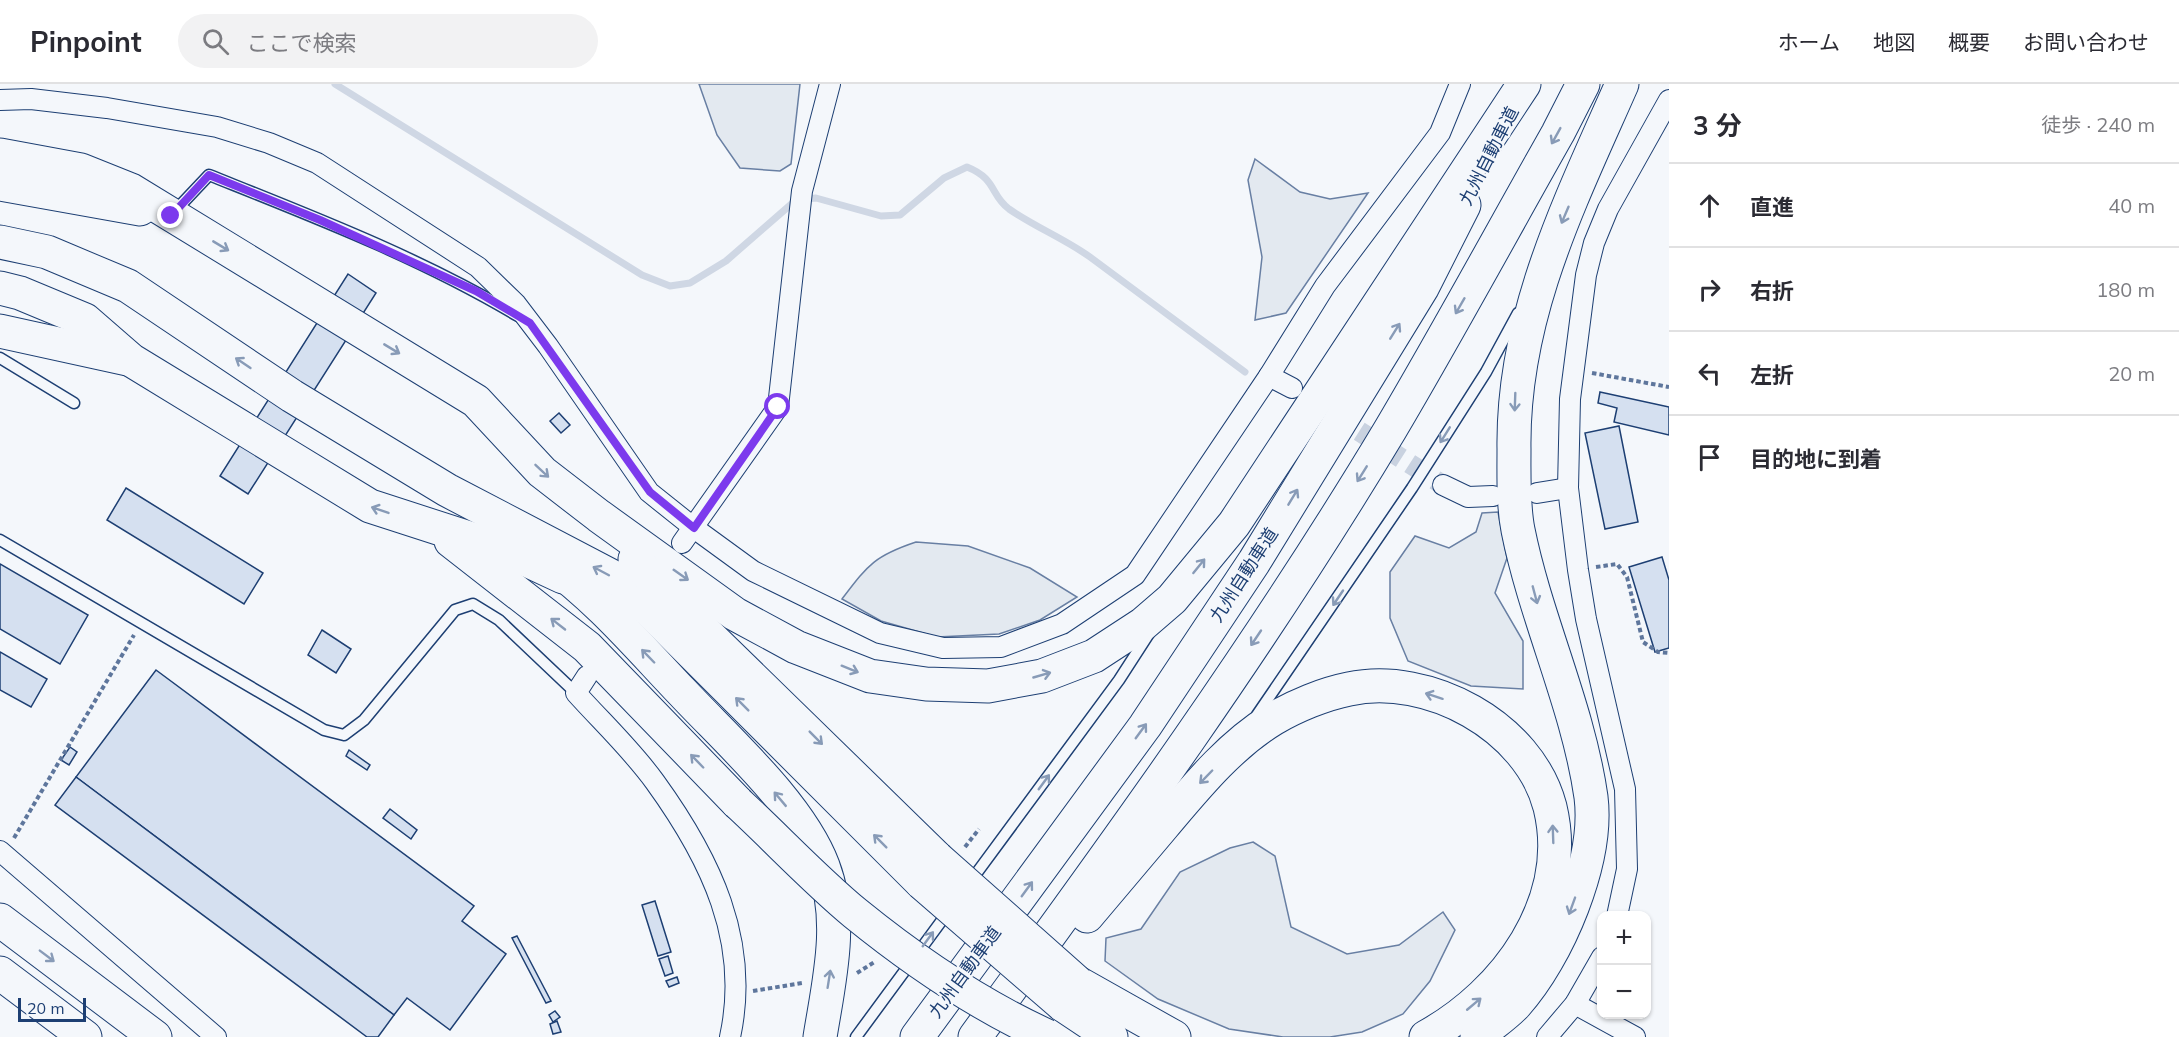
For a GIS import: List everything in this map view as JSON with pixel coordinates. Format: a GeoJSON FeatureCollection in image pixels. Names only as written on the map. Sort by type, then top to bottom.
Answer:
{"type":"FeatureCollection","features":[{"type":"Feature","properties":{"kind":"highway"},"geometry":{"type":"LineString","coordinates":[[0,154],[81,170],[131,190],[476,401],[542,472],[599,516],[735,614],[796,647],[870,676],[926,684],[988,686],[1041,676],[1094,656],[1143,624],[1172,599],[1234,524],[1525,84]]}},
{"type":"Feature","properties":{"kind":"highway","name":"九州自動車道"},"geometry":{"type":"LineString","coordinates":[[917,1037],[1145,726],[1254,562],[1422,288],[1525,84]]}},
{"type":"Feature","properties":{"kind":"highway"},"geometry":{"type":"LineString","coordinates":[[975,1037],[1175,759],[1289,590],[1390,429],[1558,134],[1583,84]]}},
{"type":"Feature","properties":{"kind":"highway"},"geometry":{"type":"LineString","coordinates":[[1477,1037],[1515,1004],[1554,952],[1575,900],[1589,844],[1591,799],[1578,741],[1517,528],[1514,448],[1516,390],[1525,337],[1547,257],[1622,84]]}},
{"type":"Feature","properties":{"kind":"highway"},"geometry":{"type":"LineString","coordinates":[[0,184],[171,216]]}},
{"type":"Feature","properties":{"kind":"highway"},"geometry":{"type":"LineString","coordinates":[[0,201],[96,201]]}},
{"type":"Feature","properties":{"kind":"highway"},"geometry":{"type":"LineString","coordinates":[[0,242],[47,252],[128,286],[292,396],[447,490],[619,580],[929,870],[1070,994],[1111,1037]]}},
{"type":"Feature","properties":{"kind":"highway"},"geometry":{"type":"LineString","coordinates":[[0,288],[20,293],[85,320],[131,360],[370,506],[503,549],[581,586]]}},
{"type":"Feature","properties":{"kind":"highway"},"geometry":{"type":"LineString","coordinates":[[0,331],[131,360]]}},
{"type":"Feature","properties":{"kind":"highway"},"geometry":{"type":"LineString","coordinates":[[447,490],[581,586],[748,762],[802,825],[823,866],[834,915],[832,960],[820,1037]]}},
{"type":"Feature","properties":{"kind":"highway"},"geometry":{"type":"LineString","coordinates":[[599,516],[656,584],[929,870]]}},
{"type":"Feature","properties":{"kind":"highway"},"geometry":{"type":"LineString","coordinates":[[435,528],[587,647],[738,802],[854,912],[923,965],[997,1013],[1048,1036]]}},
{"type":"Feature","properties":{"kind":"highway"},"geometry":{"type":"LineString","coordinates":[[982,1037],[1196,788],[1233,749],[1273,719],[1307,703],[1350,688],[1397,687],[1459,704],[1490,720],[1510,737],[1525,758],[1549,805],[1554,833],[1552,868],[1546,899],[1534,928],[1509,969],[1489,991],[1458,1018],[1426,1037]]}},
{"type":"Feature","properties":{"kind":"highway"},"geometry":{"type":"LineString","coordinates":[[0,921],[155,1037]]}},
{"type":"Feature","properties":{"kind":"highway"},"geometry":{"type":"LineString","coordinates":[[0,973],[85,1037]]}},
{"type":"Feature","properties":{"kind":"highway"},"geometry":{"type":"LineString","coordinates":[[1070,994],[1174,1037]]}},
{"type":"Feature","properties":{"kind":"street"},"geometry":{"type":"LineString","coordinates":[[688,536],[778,407],[802,191],[830,84]]}},
{"type":"Feature","properties":{"kind":"street"},"geometry":{"type":"LineString","coordinates":[[0,100],[30,99],[107,108],[217,127],[269,143],[307,159],[478,267],[516,304],[650,492],[688,536],[753,571],[880,633],[943,648],[1001,646],[1062,624],[1135,576],[1269,376],[1325,286],[1440,133],[1460,84]]}},
{"type":"Feature","properties":{"kind":"street"},"geometry":{"type":"LineString","coordinates":[[1618,911],[1627,869],[1625,789],[1586,619],[1578,570],[1568,488],[1570,399],[1586,275],[1594,243],[1608,209],[1669,100]]}},
{"type":"Feature","properties":{"kind":"street"},"geometry":{"type":"LineString","coordinates":[[1269,376],[1292,388]]}},
{"type":"Feature","properties":{"kind":"street"},"geometry":{"type":"LineString","coordinates":[[1443,485],[1467,497],[1493,496]]}},
{"type":"Feature","properties":{"kind":"street"},"geometry":{"type":"LineString","coordinates":[[1537,493],[1568,488]]}},
{"type":"Feature","properties":{"kind":"street"},"geometry":{"type":"LineString","coordinates":[[587,676],[576,693],[654,780],[700,851],[729,922],[736,970],[734,1019],[730,1037]]}},
{"type":"Feature","properties":{"kind":"street"},"geometry":{"type":"LineString","coordinates":[[2,853],[216,1037]]}},
{"type":"Feature","properties":{"kind":"street"},"geometry":{"type":"LineString","coordinates":[[1547,1037],[1575,1005],[1598,965]]}},
{"type":"Feature","properties":{"kind":"street"},"geometry":{"type":"LineString","coordinates":[[1575,1005],[1635,1037]]}},
{"type":"Feature","properties":{"kind":"lane"},"geometry":{"type":"LineString","coordinates":[[171,216],[209,175],[320,220],[466,286],[530,323]]}},
{"type":"Feature","properties":{"kind":"lane"},"geometry":{"type":"LineString","coordinates":[[1233,749],[1306,647],[1412,488],[1486,372],[1547,257]]}},
{"type":"Feature","properties":{"kind":"lane"},"geometry":{"type":"LineString","coordinates":[[0,358],[74,403]]}},
{"type":"Feature","properties":{"kind":"lane"},"geometry":{"type":"LineString","coordinates":[[0,540],[324,730],[344,735],[364,720],[455,610],[473,604],[500,620],[576,693]]}},
{"type":"Feature","properties":{"kind":"lane"},"geometry":{"type":"LineString","coordinates":[[964,891],[1119,680],[1172,599]]}},
{"type":"Feature","properties":{"kind":"lane"},"geometry":{"type":"LineString","coordinates":[[856,1037],[957,901]]}},
{"type":"Feature","properties":{"kind":"path"},"geometry":{"type":"LineString","coordinates":[[1574,370],[1669,387]]}},
{"type":"Feature","properties":{"kind":"path"},"geometry":{"type":"LineString","coordinates":[[1578,570],[1617,564],[1627,577],[1643,642],[1658,652],[1669,653]]}},
{"type":"Feature","properties":{"kind":"path"},"geometry":{"type":"LineString","coordinates":[[2,853],[142,622]]}},
{"type":"Feature","properties":{"kind":"shaded area"},"geometry":{"type":"Polygon","coordinates":[[[699,84],[800,84],[791,164],[780,171],[740,168],[717,135],[699,84]]]}},
{"type":"Feature","properties":{"kind":"shaded area"},"geometry":{"type":"Polygon","coordinates":[[[1255,159],[1300,192],[1330,199],[1368,193],[1286,313],[1255,320],[1262,257],[1248,180],[1255,159]]]}},
{"type":"Feature","properties":{"kind":"shaded area"},"geometry":{"type":"Polygon","coordinates":[[[1498,512],[1507,558],[1495,593],[1523,641],[1523,689],[1471,686],[1408,661],[1390,618],[1390,572],[1415,536],[1449,548],[1476,532],[1482,513],[1498,512]]]}},
{"type":"Feature","properties":{"kind":"shaded area"},"geometry":{"type":"Polygon","coordinates":[[[916,542],[968,546],[1030,568],[1077,597],[1040,620],[999,634],[937,637],[881,621],[842,599],[873,563],[890,552],[916,542]]]}},
{"type":"Feature","properties":{"kind":"shaded area"},"geometry":{"type":"Polygon","coordinates":[[[1253,842],[1275,856],[1291,927],[1347,954],[1399,945],[1443,912],[1455,930],[1430,981],[1403,1014],[1362,1032],[1330,1037],[1283,1037],[1229,1029],[1158,999],[1105,961],[1106,938],[1141,929],[1180,872],[1230,848],[1253,842]]]}},
{"type":"Feature","properties":{"kind":"building"},"geometry":{"type":"Polygon","coordinates":[[[348,274],[376,293],[248,494],[220,476],[348,274]]]}},
{"type":"Feature","properties":{"kind":"building"},"geometry":{"type":"Polygon","coordinates":[[[1600,392],[1669,407],[1669,435],[1614,422],[1617,408],[1598,403],[1600,392]]]}},
{"type":"Feature","properties":{"kind":"building"},"geometry":{"type":"Polygon","coordinates":[[[559,413],[570,425],[561,433],[550,421],[559,413]]]}},
{"type":"Feature","properties":{"kind":"building"},"geometry":{"type":"Polygon","coordinates":[[[1619,426],[1638,522],[1605,529],[1585,433],[1619,426]]]}},
{"type":"Feature","properties":{"kind":"building"},"geometry":{"type":"Polygon","coordinates":[[[126,488],[263,573],[244,604],[107,520],[126,488]]]}},
{"type":"Feature","properties":{"kind":"building"},"geometry":{"type":"Polygon","coordinates":[[[1662,557],[1669,580],[1669,648],[1655,652],[1629,567],[1662,557]]]}},
{"type":"Feature","properties":{"kind":"building"},"geometry":{"type":"Polygon","coordinates":[[[0,564],[88,615],[60,664],[0,629],[0,564]]]}},
{"type":"Feature","properties":{"kind":"building"},"geometry":{"type":"Polygon","coordinates":[[[322,630],[351,649],[336,673],[308,655],[322,630]]]}},
{"type":"Feature","properties":{"kind":"building"},"geometry":{"type":"Polygon","coordinates":[[[0,652],[47,679],[31,707],[0,690],[0,652]]]}},
{"type":"Feature","properties":{"kind":"building"},"geometry":{"type":"Polygon","coordinates":[[[156,670],[474,906],[462,921],[506,954],[450,1030],[407,998],[394,1015],[76,777],[156,670]]]}},
{"type":"Feature","properties":{"kind":"building"},"geometry":{"type":"Polygon","coordinates":[[[70,747],[77,752],[69,765],[61,760],[70,747]]]}},
{"type":"Feature","properties":{"kind":"building"},"geometry":{"type":"Polygon","coordinates":[[[349,750],[370,765],[367,770],[346,756],[349,750]]]}},
{"type":"Feature","properties":{"kind":"building"},"geometry":{"type":"Polygon","coordinates":[[[76,777],[394,1015],[378,1037],[367,1037],[55,805],[76,777]]]}},
{"type":"Feature","properties":{"kind":"building"},"geometry":{"type":"Polygon","coordinates":[[[390,809],[417,830],[411,839],[383,818],[390,809]]]}},
{"type":"Feature","properties":{"kind":"building"},"geometry":{"type":"Polygon","coordinates":[[[655,901],[671,952],[658,956],[642,905],[655,901]]]}},
{"type":"Feature","properties":{"kind":"building"},"geometry":{"type":"Polygon","coordinates":[[[517,936],[551,1001],[546,1003],[512,938],[517,936]]]}},
{"type":"Feature","properties":{"kind":"building"},"geometry":{"type":"Polygon","coordinates":[[[668,956],[673,973],[665,976],[659,959],[668,956]]]}},
{"type":"Feature","properties":{"kind":"building"},"geometry":{"type":"Polygon","coordinates":[[[677,977],[679,983],[669,987],[666,981],[677,977]]]}},
{"type":"Feature","properties":{"kind":"building"},"geometry":{"type":"Polygon","coordinates":[[[555,1011],[560,1017],[553,1022],[549,1015],[555,1011]]]}},
{"type":"Feature","properties":{"kind":"building"},"geometry":{"type":"Polygon","coordinates":[[[557,1021],[561,1032],[553,1034],[550,1024],[557,1021]]]}},
{"type":"Feature","properties":{"kind":"waterway"},"geometry":{"type":"LineString","coordinates":[[335,84],[642,275],[670,286],[690,283],[726,261],[796,200],[816,198],[881,216],[900,215],[944,178],[967,167],[984,177],[1009,209],[1090,257],[1245,372]]}},
{"type":"Feature","properties":{"kind":"tunnel"},"geometry":{"type":"LineString","coordinates":[[1334,415],[1443,485]]}},
{"type":"Feature","properties":{"kind":"route"},"geometry":{"type":"LineString","coordinates":[[171,216],[209,175],[320,220],[476,291],[530,323],[650,492],[694,528],[778,407]]}}]}
